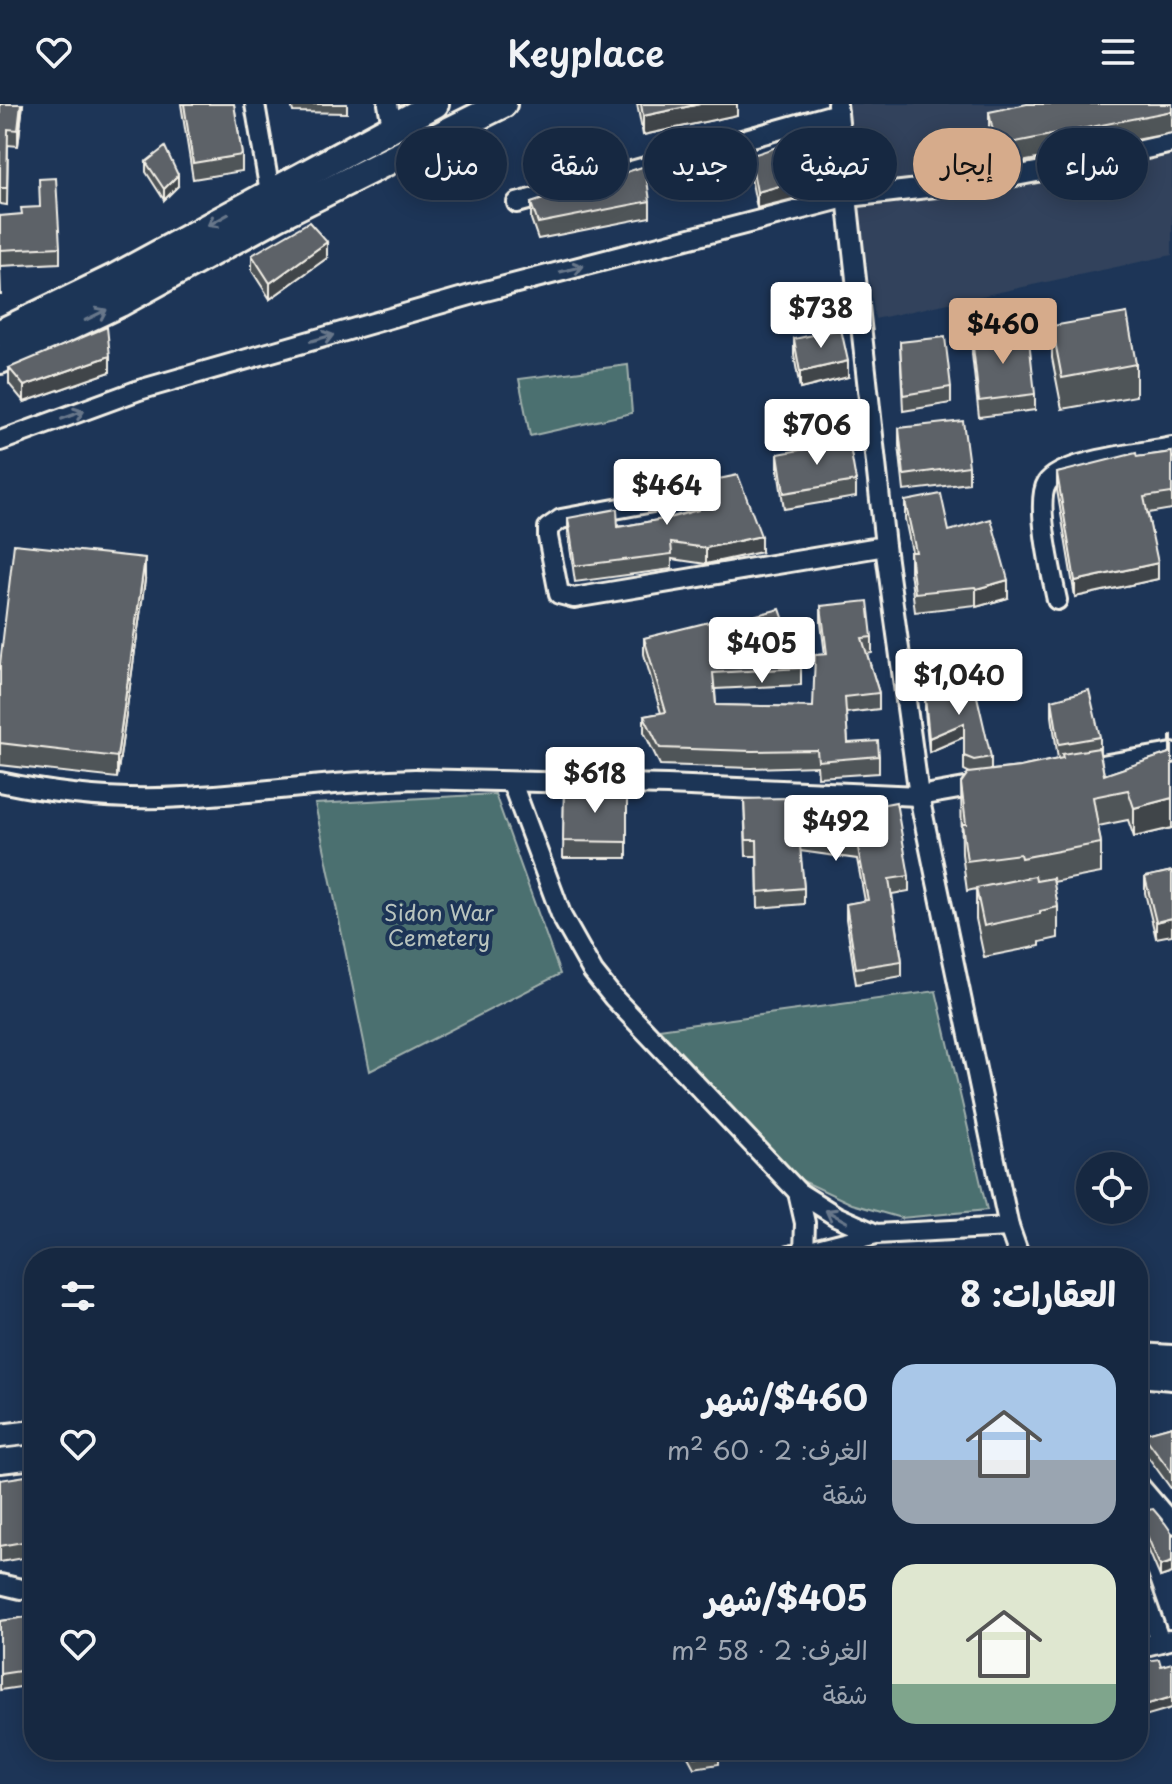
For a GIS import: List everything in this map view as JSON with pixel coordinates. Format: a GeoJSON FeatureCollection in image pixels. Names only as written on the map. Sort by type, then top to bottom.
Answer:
{"type":"FeatureCollection","features":[{"type":"Feature","properties":{"kind":"highway"},"geometry":{"type":"LineString","coordinates":[[0,333],[114,278],[270,192],[390,114],[435,104]]}},
{"type":"Feature","properties":{"kind":"highway"},"geometry":{"type":"LineString","coordinates":[[0,360],[120,303],[278,216],[503,104]]}},
{"type":"Feature","properties":{"kind":"main road"},"geometry":{"type":"LineString","coordinates":[[1148,1356],[1172,1357]]}},
{"type":"Feature","properties":{"kind":"main road"},"geometry":{"type":"LineString","coordinates":[[1148,1376],[1172,1378]]}},
{"type":"Feature","properties":{"kind":"main road"},"geometry":{"type":"LineString","coordinates":[[0,1436],[24,1433]]}},
{"type":"Feature","properties":{"kind":"main road"},"geometry":{"type":"LineString","coordinates":[[0,1461],[24,1458]]}},
{"type":"Feature","properties":{"kind":"street"},"geometry":{"type":"LineString","coordinates":[[255,104],[270,192]]}},
{"type":"Feature","properties":{"kind":"street"},"geometry":{"type":"LineString","coordinates":[[517,203],[838,108],[840,128]]}},
{"type":"Feature","properties":{"kind":"street"},"geometry":{"type":"LineString","coordinates":[[897,191],[988,181],[1112,158],[1172,143]]}},
{"type":"Feature","properties":{"kind":"street"},"geometry":{"type":"LineString","coordinates":[[0,441],[139,390],[474,294],[837,200]]}},
{"type":"Feature","properties":{"kind":"street"},"geometry":{"type":"LineString","coordinates":[[849,200],[885,546],[919,796],[1009,1227],[1016,1248]]}},
{"type":"Feature","properties":{"kind":"street"},"geometry":{"type":"LineString","coordinates":[[1057,600],[1050,570],[1042,500],[1045,486],[1053,476],[1074,467],[1172,447]]}},
{"type":"Feature","properties":{"kind":"street"},"geometry":{"type":"LineString","coordinates":[[669,499],[553,523],[548,528],[548,537],[559,594],[574,598],[885,546]]}},
{"type":"Feature","properties":{"kind":"street"},"geometry":{"type":"LineString","coordinates":[[1065,771],[1172,753]]}},
{"type":"Feature","properties":{"kind":"street"},"geometry":{"type":"LineString","coordinates":[[0,782],[45,792],[129,798],[183,797],[374,780],[667,785],[919,796],[994,783]]}},
{"type":"Feature","properties":{"kind":"street"},"geometry":{"type":"LineString","coordinates":[[512,783],[562,917],[593,972],[613,997],[798,1192],[836,1216],[876,1234]]}},
{"type":"Feature","properties":{"kind":"street"},"geometry":{"type":"LineString","coordinates":[[798,1192],[805,1223],[804,1248]]}},
{"type":"Feature","properties":{"kind":"street"},"geometry":{"type":"LineString","coordinates":[[820,1248],[876,1234],[1009,1227]]}},
{"type":"Feature","properties":{"kind":"street"},"geometry":{"type":"LineString","coordinates":[[1148,1506],[1172,1524]]}},
{"type":"Feature","properties":{"kind":"street"},"geometry":{"type":"LineString","coordinates":[[0,1584],[21,1589]]}},
{"type":"Feature","properties":{"kind":"street"},"geometry":{"type":"LineString","coordinates":[[1148,1601],[1166,1641]]}},
{"type":"Feature","properties":{"kind":"shaded area"},"geometry":{"type":"Polygon","coordinates":[[[845,104],[1172,104],[1172,255],[875,319],[858,200],[897,200],[897,128],[848,128],[845,104]]]}},
{"type":"Feature","properties":{"kind":"green space"},"geometry":{"type":"Polygon","coordinates":[[[628,365],[632,413],[530,436],[519,379],[628,365]]]}},
{"type":"Feature","properties":{"kind":"green space","name":"Sidon War Cemetery"},"geometry":{"type":"Polygon","coordinates":[[[495,794],[560,974],[370,1071],[315,804],[495,794]]]}},
{"type":"Feature","properties":{"kind":"green space"},"geometry":{"type":"Polygon","coordinates":[[[936,991],[987,1210],[901,1218],[852,1204],[801,1180],[659,1029],[936,991]]]}},
{"type":"Feature","properties":{"kind":"building"},"geometry":{"type":"Polygon","coordinates":[[[0,104],[21,104],[18,130],[8,129],[7,188],[0,188],[0,104]]]}},
{"type":"Feature","properties":{"kind":"building"},"geometry":{"type":"Polygon","coordinates":[[[184,104],[234,104],[242,155],[193,163],[184,104]]]}},
{"type":"Feature","properties":{"kind":"building"},"geometry":{"type":"Polygon","coordinates":[[[641,104],[700,104],[643,116],[641,104]]]}},
{"type":"Feature","properties":{"kind":"building"},"geometry":{"type":"Polygon","coordinates":[[[1027,104],[1172,104],[1172,111],[1087,128],[1037,128],[1037,138],[1021,141],[1021,128],[992,128],[989,112],[1027,104]]]}},
{"type":"Feature","properties":{"kind":"building"},"geometry":{"type":"Polygon","coordinates":[[[165,147],[178,175],[164,189],[146,162],[165,147]]]}},
{"type":"Feature","properties":{"kind":"building"},"geometry":{"type":"Polygon","coordinates":[[[773,148],[773,188],[757,192],[757,154],[773,148]]]}},
{"type":"Feature","properties":{"kind":"building"},"geometry":{"type":"Polygon","coordinates":[[[644,166],[644,200],[650,201],[538,223],[531,203],[540,200],[628,200],[628,172],[644,166]]]}},
{"type":"Feature","properties":{"kind":"building"},"geometry":{"type":"Polygon","coordinates":[[[56,178],[60,247],[0,250],[0,216],[22,214],[21,208],[40,207],[39,179],[56,178]]]}},
{"type":"Feature","properties":{"kind":"building"},"geometry":{"type":"Polygon","coordinates":[[[309,222],[327,242],[270,283],[252,255],[309,222]]]}},
{"type":"Feature","properties":{"kind":"building"},"geometry":{"type":"Polygon","coordinates":[[[1127,313],[1136,364],[1062,378],[1052,326],[1127,313]]]}},
{"type":"Feature","properties":{"kind":"building"},"geometry":{"type":"Polygon","coordinates":[[[107,327],[110,356],[24,386],[9,368],[107,327]]]}},
{"type":"Feature","properties":{"kind":"building"},"geometry":{"type":"Polygon","coordinates":[[[841,329],[848,361],[800,372],[794,339],[841,329]]]}},
{"type":"Feature","properties":{"kind":"building"},"geometry":{"type":"Polygon","coordinates":[[[1028,331],[1035,394],[979,401],[972,337],[1028,331]]]}},
{"type":"Feature","properties":{"kind":"building"},"geometry":{"type":"Polygon","coordinates":[[[945,337],[951,387],[903,395],[900,342],[945,337]]]}},
{"type":"Feature","properties":{"kind":"building"},"geometry":{"type":"Polygon","coordinates":[[[963,421],[969,466],[904,475],[899,428],[963,421]]]}},
{"type":"Feature","properties":{"kind":"building"},"geometry":{"type":"Polygon","coordinates":[[[849,441],[856,481],[784,493],[778,454],[849,441]]]}},
{"type":"Feature","properties":{"kind":"building"},"geometry":{"type":"Polygon","coordinates":[[[1172,452],[1172,493],[1144,497],[1158,563],[1075,581],[1057,473],[1136,453],[1137,457],[1172,452]]]}},
{"type":"Feature","properties":{"kind":"building"},"geometry":{"type":"Polygon","coordinates":[[[738,475],[761,536],[706,548],[671,543],[672,554],[575,566],[568,518],[617,509],[618,527],[669,518],[698,510],[690,485],[738,475]]]}},
{"type":"Feature","properties":{"kind":"building"},"geometry":{"type":"Polygon","coordinates":[[[941,494],[949,531],[991,519],[1008,580],[976,589],[915,593],[910,552],[916,552],[905,501],[941,494]]]}},
{"type":"Feature","properties":{"kind":"building"},"geometry":{"type":"Polygon","coordinates":[[[14,544],[145,558],[117,757],[0,743],[0,664],[14,544]]]}},
{"type":"Feature","properties":{"kind":"building"},"geometry":{"type":"Polygon","coordinates":[[[868,601],[872,637],[862,638],[879,693],[845,697],[848,743],[878,741],[879,756],[818,761],[817,750],[660,748],[644,716],[666,712],[644,638],[709,622],[710,627],[780,609],[801,668],[713,673],[716,705],[813,707],[815,655],[827,654],[821,606],[868,601]]]}},
{"type":"Feature","properties":{"kind":"building"},"geometry":{"type":"Polygon","coordinates":[[[973,679],[991,757],[974,760],[964,756],[964,723],[929,738],[925,697],[973,679]]]}},
{"type":"Feature","properties":{"kind":"building"},"geometry":{"type":"Polygon","coordinates":[[[1089,690],[1100,737],[1059,744],[1052,700],[1089,690]]]}},
{"type":"Feature","properties":{"kind":"building"},"geometry":{"type":"Polygon","coordinates":[[[1099,748],[1104,775],[1172,752],[1172,798],[1134,808],[1128,790],[1093,797],[1101,843],[1021,858],[1020,854],[967,861],[961,783],[968,773],[1020,767],[1063,758],[1062,754],[1099,748]]]}},
{"type":"Feature","properties":{"kind":"building"},"geometry":{"type":"Polygon","coordinates":[[[564,789],[627,789],[627,842],[563,841],[564,789]]]}},
{"type":"Feature","properties":{"kind":"building"},"geometry":{"type":"Polygon","coordinates":[[[786,798],[786,803],[837,807],[837,813],[896,802],[909,876],[889,879],[902,961],[856,968],[846,904],[868,900],[857,843],[799,835],[804,888],[758,892],[757,840],[746,840],[744,799],[786,798]]]}},
{"type":"Feature","properties":{"kind":"building"},"geometry":{"type":"Polygon","coordinates":[[[1172,871],[1172,918],[1156,922],[1145,877],[1172,871]]]}},
{"type":"Feature","properties":{"kind":"building"},"geometry":{"type":"Polygon","coordinates":[[[1035,876],[1036,881],[1053,878],[1058,907],[984,926],[976,888],[1035,876]]]}},
{"type":"Feature","properties":{"kind":"building"},"geometry":{"type":"Polygon","coordinates":[[[1172,1426],[1172,1473],[1148,1441],[1148,1433],[1172,1426]]]}},
{"type":"Feature","properties":{"kind":"building"},"geometry":{"type":"Polygon","coordinates":[[[24,1476],[24,1542],[0,1546],[0,1480],[24,1476]]]}},
{"type":"Feature","properties":{"kind":"building"},"geometry":{"type":"Polygon","coordinates":[[[1153,1509],[1172,1533],[1172,1562],[1160,1566],[1148,1538],[1148,1510],[1153,1509]]]}},
{"type":"Feature","properties":{"kind":"building"},"geometry":{"type":"Polygon","coordinates":[[[24,1617],[24,1670],[0,1674],[0,1621],[24,1617]]]}},
{"type":"Feature","properties":{"kind":"building"},"geometry":{"type":"Polygon","coordinates":[[[1159,1659],[1161,1666],[1172,1663],[1172,1697],[1148,1704],[1148,1661],[1159,1659]]]}}]}
